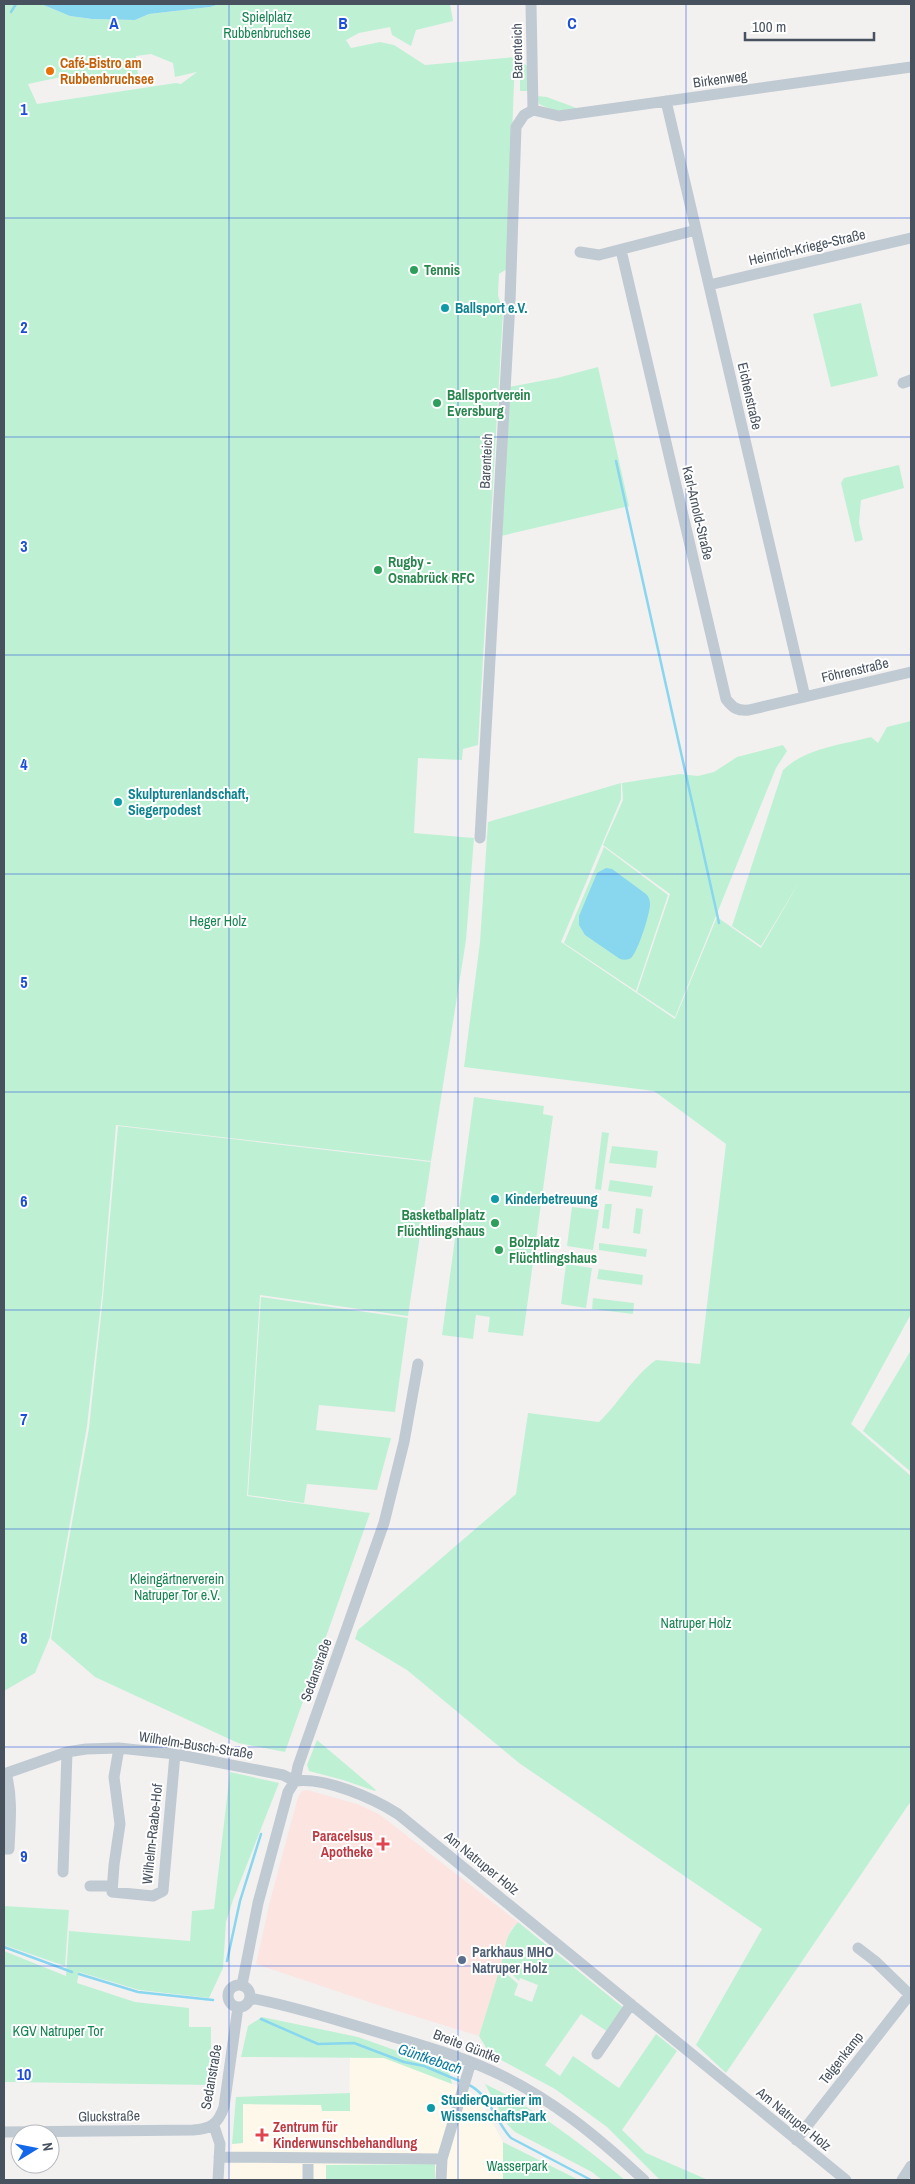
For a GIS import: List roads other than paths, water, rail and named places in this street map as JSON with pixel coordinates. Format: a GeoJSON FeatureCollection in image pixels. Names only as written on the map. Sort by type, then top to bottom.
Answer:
{"type":"FeatureCollection","features":[{"type":"Feature","properties":{"kind":"street","name":"Barenteich"},"geometry":{"type":"LineString","coordinates":[[480,838],[510,294],[516,127],[524,115],[533,110],[531,4]]}},
{"type":"Feature","properties":{"kind":"street","name":"Birkenweg"},"geometry":{"type":"LineString","coordinates":[[533,110],[559,116],[911,67]]}},
{"type":"Feature","properties":{"kind":"street","name":"Eichenstraße"},"geometry":{"type":"LineString","coordinates":[[666,101],[805,697]]}},
{"type":"Feature","properties":{"kind":"street"},"geometry":{"type":"LineString","coordinates":[[580,252],[599,255],[696,230]]}},
{"type":"Feature","properties":{"kind":"street","name":"Heinrich-Kriege-Straße"},"geometry":{"type":"LineString","coordinates":[[709,285],[911,238]]}},
{"type":"Feature","properties":{"kind":"street","name":"Karl-Arnold-Straße"},"geometry":{"type":"LineString","coordinates":[[621,250],[726,699],[732,707],[739,710],[749,710],[805,697]]}},
{"type":"Feature","properties":{"kind":"street","name":"Föhrenstraße"},"geometry":{"type":"LineString","coordinates":[[805,697],[911,672]]}},
{"type":"Feature","properties":{"kind":"street","name":"Sedanstraße"},"geometry":{"type":"LineString","coordinates":[[242,1985],[258,1903],[288,1792],[295,1781],[298,1766],[384,1523],[404,1442],[418,1364]]}},
{"type":"Feature","properties":{"kind":"street"},"geometry":{"type":"LineString","coordinates":[[112,1886],[120,1824],[114,1777],[119,1748]]}},
{"type":"Feature","properties":{"kind":"street","name":"Wilhelm-Busch-Straße"},"geometry":{"type":"LineString","coordinates":[[5,1773],[67,1752],[86,1749],[119,1748],[175,1754],[283,1775],[295,1781]]}},
{"type":"Feature","properties":{"kind":"street"},"geometry":{"type":"LineString","coordinates":[[63,1872],[67,1752]]}},
{"type":"Feature","properties":{"kind":"street","name":"Wilhelm-Raabe-Hof"},"geometry":{"type":"LineString","coordinates":[[90,1886],[112,1886],[112,1892],[153,1896],[163,1891],[175,1754]]}},
{"type":"Feature","properties":{"kind":"street"},"geometry":{"type":"LineString","coordinates":[[4,1849],[9,1849],[10,1823],[10,1787],[5,1773]]}},
{"type":"Feature","properties":{"kind":"street","name":"Am Natruper Holz"},"geometry":{"type":"LineString","coordinates":[[295,1781],[306,1781],[361,1794],[381,1803],[398,1814],[846,2180]]}},
{"type":"Feature","properties":{"kind":"street","name":"Telgenkamp"},"geometry":{"type":"LineString","coordinates":[[796,2140],[911,1994],[858,1948]]}},
{"type":"Feature","properties":{"kind":"street"},"geometry":{"type":"LineString","coordinates":[[242,1985],[248,1990],[250,1998],[247,2004],[238,2007],[230,2003],[227,1994],[232,1986],[242,1985]]}},
{"type":"Feature","properties":{"kind":"street","name":"Breite Güntke"},"geometry":{"type":"LineString","coordinates":[[250,1998],[304,2011],[470,2062],[517,2083],[554,2106],[600,2140],[644,2180]]}},
{"type":"Feature","properties":{"kind":"street"},"geometry":{"type":"LineString","coordinates":[[597,2054],[632,2004]]}},
{"type":"Feature","properties":{"kind":"street","name":"Sedanstraße"},"geometry":{"type":"LineString","coordinates":[[218,2180],[220,2144],[214,2126],[224,2107],[238,2007]]}},
{"type":"Feature","properties":{"kind":"street"},"geometry":{"type":"LineString","coordinates":[[441,2180],[442,2159],[470,2062]]}},
{"type":"Feature","properties":{"kind":"street","name":"Gluckstraße"},"geometry":{"type":"LineString","coordinates":[[4,2132],[193,2130],[214,2126]]}},
{"type":"Feature","properties":{"kind":"street"},"geometry":{"type":"LineString","coordinates":[[219,2157],[442,2159]]}},
{"type":"Feature","properties":{"kind":"street"},"geometry":{"type":"LineString","coordinates":[[308,2158],[308,2180]]}},
{"type":"Feature","properties":{"kind":"street"},"geometry":{"type":"LineString","coordinates":[[902,2180],[911,2166]]}},
{"type":"Feature","properties":{"kind":"water"},"geometry":{"type":"Polygon","coordinates":[[[41,4],[220,4],[210,7],[149,14],[135,20],[92,19],[70,16],[41,4]]]}},
{"type":"Feature","properties":{"kind":"water"},"geometry":{"type":"Polygon","coordinates":[[[606,868],[612,869],[646,894],[650,900],[648,916],[640,941],[631,958],[620,959],[585,935],[579,925],[579,916],[597,873],[606,868]]]}},
{"type":"Feature","properties":{"kind":"waterway"},"geometry":{"type":"LineString","coordinates":[[11,12],[16,4]]}},
{"type":"Feature","properties":{"kind":"waterway"},"geometry":{"type":"LineString","coordinates":[[616,461],[719,923]]}},
{"type":"Feature","properties":{"kind":"waterway"},"geometry":{"type":"LineString","coordinates":[[227,1961],[240,1901],[261,1834]]}},
{"type":"Feature","properties":{"kind":"waterway","name":"Güntkebach"},"geometry":{"type":"LineString","coordinates":[[4,1947],[72,1972]]}},
{"type":"Feature","properties":{"kind":"waterway","name":"Güntkebach"},"geometry":{"type":"LineString","coordinates":[[79,1974],[138,1992],[213,2000]]}},
{"type":"Feature","properties":{"kind":"waterway","name":"Güntkebach"},"geometry":{"type":"LineString","coordinates":[[261,2019],[318,2044],[354,2043],[404,2062],[424,2066],[462,2082]]}},
{"type":"Feature","properties":{"kind":"waterway","name":"Güntkebach"},"geometry":{"type":"LineString","coordinates":[[467,2084],[475,2088],[487,2101],[511,2138],[591,2180]]}},
{"type":"Feature","properties":{"kind":"place","name":"Café-Bistro am Rubbenbruchsee"},"geometry":{"type":"Point","coordinates":[50,71]}},
{"type":"Feature","properties":{"kind":"place","name":"Tennis"},"geometry":{"type":"Point","coordinates":[414,270]}},
{"type":"Feature","properties":{"kind":"place","name":"Ballsport e.V."},"geometry":{"type":"Point","coordinates":[445,308]}},
{"type":"Feature","properties":{"kind":"place","name":"Ballsportverein Eversburg"},"geometry":{"type":"Point","coordinates":[437,403]}},
{"type":"Feature","properties":{"kind":"place","name":"Rugby - Osnabrück RFC"},"geometry":{"type":"Point","coordinates":[378,570]}},
{"type":"Feature","properties":{"kind":"place","name":"Skulpturenlandschaft, Siegerpodest"},"geometry":{"type":"Point","coordinates":[118,802]}},
{"type":"Feature","properties":{"kind":"place","name":"Kinderbetreuung"},"geometry":{"type":"Point","coordinates":[495,1199]}},
{"type":"Feature","properties":{"kind":"place","name":"Basketballplatz Flüchtlingshaus"},"geometry":{"type":"Point","coordinates":[495,1223]}},
{"type":"Feature","properties":{"kind":"place","name":"Bolzplatz Flüchtlingshaus"},"geometry":{"type":"Point","coordinates":[499,1250]}},
{"type":"Feature","properties":{"kind":"place","name":"Paracelsus Apotheke"},"geometry":{"type":"Point","coordinates":[383,1844]}},
{"type":"Feature","properties":{"kind":"place","name":"Parkhaus MHO Natruper Holz"},"geometry":{"type":"Point","coordinates":[462,1960]}},
{"type":"Feature","properties":{"kind":"place","name":"StudierQuartier im WissenschaftsPark"},"geometry":{"type":"Point","coordinates":[431,2108]}},
{"type":"Feature","properties":{"kind":"place","name":"Zentrum für Kinderwunschbehandlung"},"geometry":{"type":"Point","coordinates":[262,2135]}},
{"type":"Feature","properties":{"kind":"park label","name":"Spielplatz Rubbenbruchsee"},"geometry":{"type":"Point","coordinates":[267,25]}},
{"type":"Feature","properties":{"kind":"park label","name":"Heger Holz"},"geometry":{"type":"Point","coordinates":[218,921]}},
{"type":"Feature","properties":{"kind":"park label","name":"Kleingärtnerverein Natruper Tor e.V."},"geometry":{"type":"Point","coordinates":[177,1588]}},
{"type":"Feature","properties":{"kind":"park label","name":"Natruper Holz"},"geometry":{"type":"Point","coordinates":[696,1623]}},
{"type":"Feature","properties":{"kind":"park label","name":"KGV Natruper Tor"},"geometry":{"type":"Point","coordinates":[58,2031]}},
{"type":"Feature","properties":{"kind":"park label","name":"Wasserpark"},"geometry":{"type":"Point","coordinates":[517,2166]}}]}
